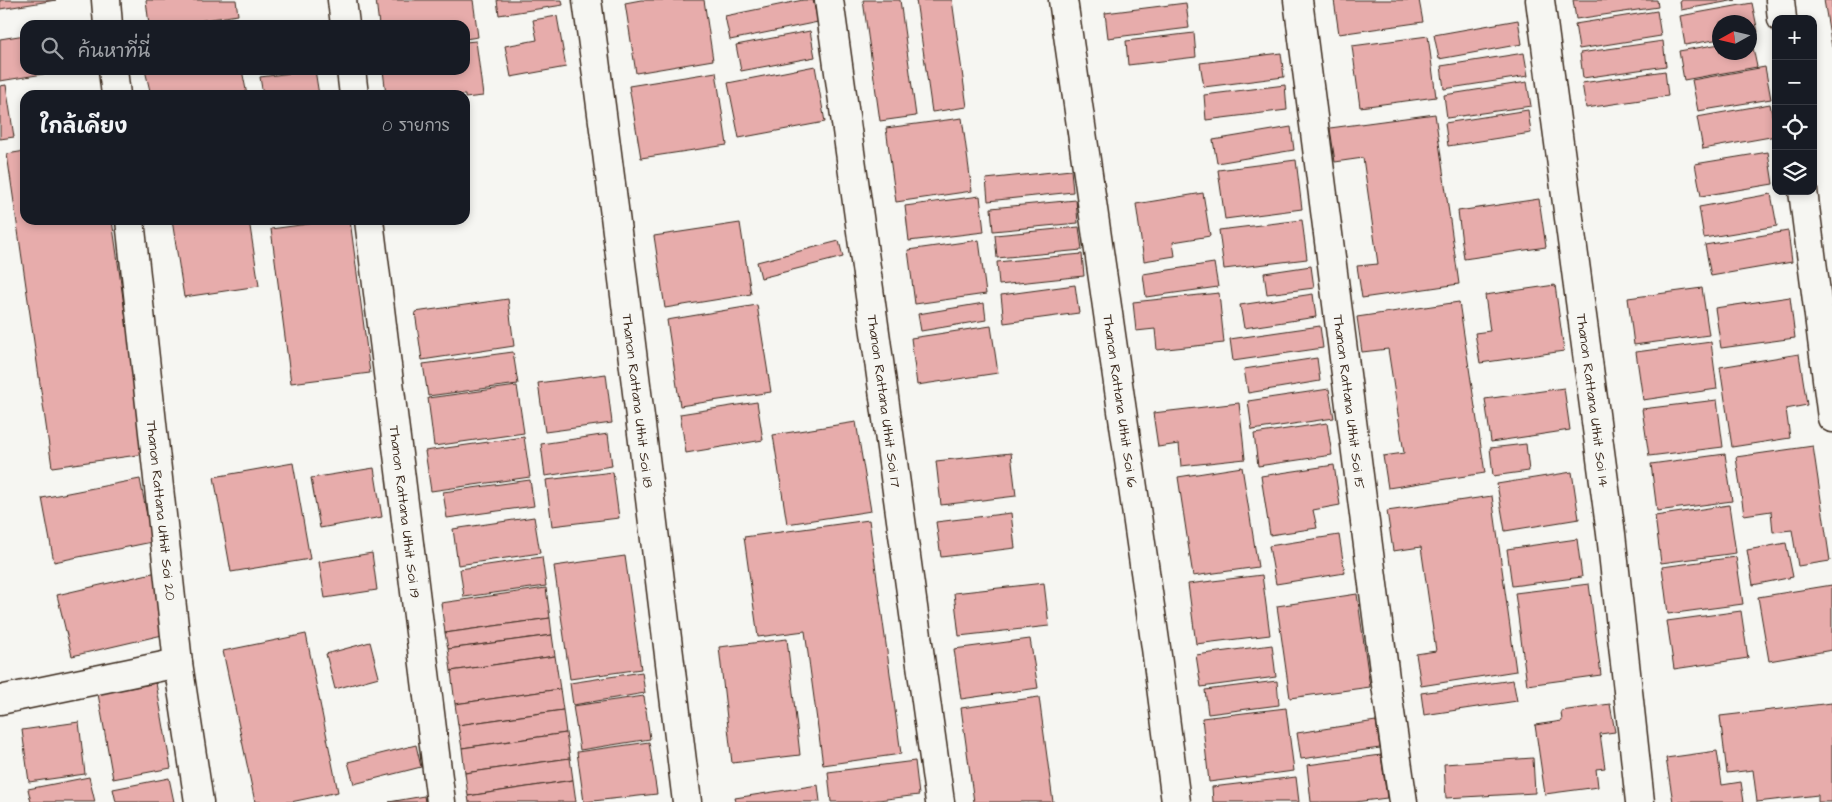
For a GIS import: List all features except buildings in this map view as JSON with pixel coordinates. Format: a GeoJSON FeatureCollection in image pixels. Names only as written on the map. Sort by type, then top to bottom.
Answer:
{"type":"FeatureCollection","features":[{"type":"Feature","properties":{"kind":"street"},"geometry":{"type":"LineString","coordinates":[[106,0],[108,20]]}},
{"type":"Feature","properties":{"kind":"street"},"geometry":{"type":"LineString","coordinates":[[342,0],[344,20]]}},
{"type":"Feature","properties":{"kind":"street","name":"Thanon Rattana Uthit Soi 18"},"geometry":{"type":"LineString","coordinates":[[587,0],[629,317],[636,394],[687,802]]}},
{"type":"Feature","properties":{"kind":"street","name":"Thanon Rattana Uthit Soi 17"},"geometry":{"type":"LineString","coordinates":[[829,0],[940,802]]}},
{"type":"Feature","properties":{"kind":"street","name":"Thanon Rattana Uthit Soi 16"},"geometry":{"type":"LineString","coordinates":[[1063,0],[1153,628],[1176,802]]}},
{"type":"Feature","properties":{"kind":"street","name":"Thanon Rattana Uthit Soi 15"},"geometry":{"type":"LineString","coordinates":[[1298,0],[1385,678],[1403,802]]}},
{"type":"Feature","properties":{"kind":"street","name":"Thanon Rattana Uthit Soi 14"},"geometry":{"type":"LineString","coordinates":[[1540,0],[1611,534],[1640,802]]}},
{"type":"Feature","properties":{"kind":"street"},"geometry":{"type":"LineString","coordinates":[[1780,0],[1782,15]]}},
{"type":"Feature","properties":{"kind":"street"},"geometry":{"type":"LineString","coordinates":[[114,75],[115,90]]}},
{"type":"Feature","properties":{"kind":"street"},"geometry":{"type":"LineString","coordinates":[[352,75],[353,90]]}},
{"type":"Feature","properties":{"kind":"street"},"geometry":{"type":"LineString","coordinates":[[1804,195],[1832,418]]}},
{"type":"Feature","properties":{"kind":"street","name":"Thanon Rattana Uthit Soi 20"},"geometry":{"type":"LineString","coordinates":[[131,225],[178,663],[199,802]]}},
{"type":"Feature","properties":{"kind":"street","name":"Thanon Rattana Uthit Soi 19"},"geometry":{"type":"LineString","coordinates":[[370,225],[442,802]]}},
{"type":"Feature","properties":{"kind":"street"},"geometry":{"type":"LineString","coordinates":[[0,700],[178,663]]}}]}
